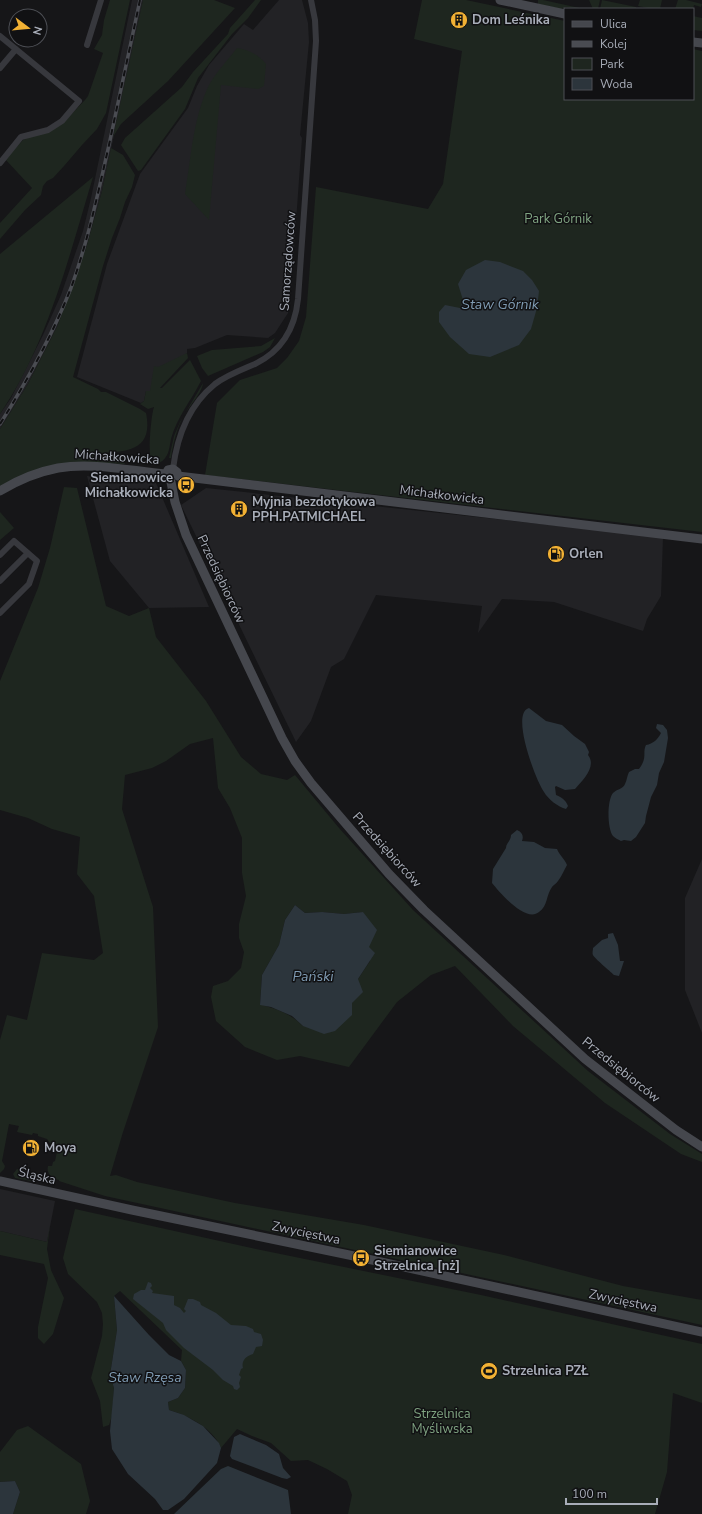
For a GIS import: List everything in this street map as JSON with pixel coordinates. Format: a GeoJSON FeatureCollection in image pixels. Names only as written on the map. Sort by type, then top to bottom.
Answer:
{"type":"FeatureCollection","features":[{"type":"Feature","properties":{"kind":"street"},"geometry":{"type":"LineString","coordinates":[[86,45],[101,0]]}},
{"type":"Feature","properties":{"kind":"street","name":"Samorządowców"},"geometry":{"type":"LineString","coordinates":[[172,475],[176,451],[182,430],[188,416],[199,400],[221,380],[258,363],[272,353],[286,339],[295,320],[298,299],[316,41],[315,20],[310,0]]}},
{"type":"Feature","properties":{"kind":"street"},"geometry":{"type":"LineString","coordinates":[[500,0],[523,2],[564,14]]}},
{"type":"Feature","properties":{"kind":"street"},"geometry":{"type":"LineString","coordinates":[[0,36],[79,101],[62,122],[48,130],[21,137],[1,160]]}},
{"type":"Feature","properties":{"kind":"street"},"geometry":{"type":"LineString","coordinates":[[0,68],[16,49]]}},
{"type":"Feature","properties":{"kind":"street","name":"Michałkowicka"},"geometry":{"type":"LineString","coordinates":[[0,490],[32,475],[56,468],[94,467],[172,475],[702,539]]}},
{"type":"Feature","properties":{"kind":"street","name":"Przedsiębiorców"},"geometry":{"type":"LineString","coordinates":[[172,475],[171,486],[182,524],[199,564],[282,738],[295,761],[311,784],[405,891],[568,1045],[606,1077],[676,1130],[702,1147]]}},
{"type":"Feature","properties":{"kind":"street"},"geometry":{"type":"LineString","coordinates":[[0,555],[14,541],[37,560],[29,584],[0,613]]}},
{"type":"Feature","properties":{"kind":"street"},"geometry":{"type":"LineString","coordinates":[[0,581],[28,553]]}},
{"type":"Feature","properties":{"kind":"street","name":"Śląska"},"geometry":{"type":"LineString","coordinates":[[0,1181],[69,1196]]}},
{"type":"Feature","properties":{"kind":"street","name":"Zwycięstwa"},"geometry":{"type":"LineString","coordinates":[[69,1196],[702,1332]]}},
{"type":"Feature","properties":{"kind":"shaded area"},"geometry":{"type":"Polygon","coordinates":[[[132,0],[143,0],[102,191],[87,245],[57,327],[28,384],[0,429],[0,414],[11,398],[43,335],[61,295],[83,231],[132,0]]]}},
{"type":"Feature","properties":{"kind":"shaded area"},"geometry":{"type":"Polygon","coordinates":[[[279,0],[302,0],[308,23],[309,42],[300,135],[302,138],[290,306],[288,313],[275,333],[268,338],[227,335],[195,348],[187,349],[187,353],[150,391],[146,391],[144,401],[141,403],[77,377],[107,264],[140,174],[188,108],[197,86],[209,65],[244,24],[253,30],[279,0]]]}},
{"type":"Feature","properties":{"kind":"shaded area"},"geometry":{"type":"Polygon","coordinates":[[[87,476],[156,483],[209,607],[149,608],[110,561],[87,476]]]}},
{"type":"Feature","properties":{"kind":"shaded area"},"geometry":{"type":"Polygon","coordinates":[[[206,488],[663,537],[661,596],[647,619],[643,631],[554,602],[502,599],[478,633],[482,606],[376,595],[344,659],[331,667],[311,721],[296,742],[181,505],[206,488]]]}},
{"type":"Feature","properties":{"kind":"shaded area"},"geometry":{"type":"Polygon","coordinates":[[[702,859],[702,1033],[685,990],[685,898],[702,859]]]}},
{"type":"Feature","properties":{"kind":"shaded area"},"geometry":{"type":"Polygon","coordinates":[[[0,1189],[55,1201],[47,1242],[0,1231],[0,1189]]]}},
{"type":"Feature","properties":{"kind":"green space"},"geometry":{"type":"Polygon","coordinates":[[[110,0],[130,0],[106,113],[97,129],[53,178],[47,181],[43,186],[41,195],[25,210],[0,239],[0,223],[32,188],[5,159],[23,140],[64,122],[88,96],[103,53],[94,49],[102,35],[104,20],[110,0]]]}},
{"type":"Feature","properties":{"kind":"green space"},"geometry":{"type":"Polygon","coordinates":[[[143,0],[214,0],[235,8],[168,81],[121,124],[113,137],[143,0]]]}},
{"type":"Feature","properties":{"kind":"green space"},"geometry":{"type":"Polygon","coordinates":[[[255,0],[261,0],[198,78],[185,109],[141,170],[138,171],[121,145],[125,138],[182,87],[193,72],[228,34],[230,28],[255,0]]]}},
{"type":"Feature","properties":{"kind":"green space","name":"Park Górnik"},"geometry":{"type":"Polygon","coordinates":[[[422,0],[466,0],[564,21],[564,100],[694,100],[694,49],[702,51],[702,532],[205,475],[217,403],[240,380],[277,368],[287,358],[299,341],[306,317],[316,187],[428,209],[443,184],[462,51],[414,39],[422,0]]]}},
{"type":"Feature","properties":{"kind":"green space"},"geometry":{"type":"Polygon","coordinates":[[[538,0],[543,0],[579,8],[566,7],[561,9],[538,4],[538,0]]]}},
{"type":"Feature","properties":{"kind":"green space"},"geometry":{"type":"Polygon","coordinates":[[[589,0],[600,0],[598,8],[593,8],[589,0]]]}},
{"type":"Feature","properties":{"kind":"green space"},"geometry":{"type":"Polygon","coordinates":[[[602,0],[636,7],[636,8],[600,8],[602,0]]]}},
{"type":"Feature","properties":{"kind":"green space"},"geometry":{"type":"Polygon","coordinates":[[[640,0],[662,0],[660,8],[638,6],[640,0]]]}},
{"type":"Feature","properties":{"kind":"green space"},"geometry":{"type":"Polygon","coordinates":[[[678,0],[686,0],[702,4],[701,7],[694,5],[693,8],[675,8],[678,0]]]}},
{"type":"Feature","properties":{"kind":"green space"},"geometry":{"type":"Polygon","coordinates":[[[694,16],[702,18],[702,31],[694,30],[694,16]]]}},
{"type":"Feature","properties":{"kind":"green space"},"geometry":{"type":"Polygon","coordinates":[[[237,48],[253,53],[266,64],[264,86],[258,89],[221,85],[209,220],[185,194],[193,138],[199,111],[209,85],[237,48]]]}},
{"type":"Feature","properties":{"kind":"green space"},"geometry":{"type":"Polygon","coordinates":[[[111,148],[123,155],[135,175],[103,266],[73,377],[146,413],[146,436],[141,443],[127,450],[96,453],[96,457],[101,460],[124,462],[125,464],[99,463],[0,486],[0,429],[28,384],[57,327],[87,245],[102,191],[111,148]]]}},
{"type":"Feature","properties":{"kind":"green space"},"geometry":{"type":"Polygon","coordinates":[[[93,177],[65,269],[44,330],[17,387],[0,414],[0,254],[93,177]]]}},
{"type":"Feature","properties":{"kind":"green space"},"geometry":{"type":"Polygon","coordinates":[[[275,338],[270,347],[263,352],[208,376],[202,368],[197,356],[212,350],[261,346],[275,338]]]}},
{"type":"Feature","properties":{"kind":"green space"},"geometry":{"type":"Polygon","coordinates":[[[187,353],[188,358],[160,388],[162,388],[190,360],[201,381],[180,416],[171,439],[167,456],[159,463],[153,460],[150,454],[150,430],[154,407],[148,409],[140,404],[144,401],[146,391],[150,391],[154,366],[158,367],[187,353]]]}},
{"type":"Feature","properties":{"kind":"green space"},"geometry":{"type":"Polygon","coordinates":[[[203,383],[197,396],[185,414],[203,383]]]}},
{"type":"Feature","properties":{"kind":"green space"},"geometry":{"type":"Polygon","coordinates":[[[184,416],[175,438],[171,458],[169,458],[174,436],[184,416]]]}},
{"type":"Feature","properties":{"kind":"green space"},"geometry":{"type":"Polygon","coordinates":[[[64,487],[77,488],[106,606],[129,616],[149,608],[156,637],[206,701],[241,757],[261,774],[287,780],[295,775],[339,828],[413,910],[588,1071],[670,1134],[702,1154],[702,1162],[681,1154],[605,1103],[513,1026],[455,966],[431,975],[397,1002],[349,1067],[300,1056],[277,1060],[245,1047],[216,1021],[211,997],[213,986],[228,981],[241,968],[244,952],[239,938],[239,924],[246,896],[242,873],[242,838],[230,808],[218,788],[213,738],[190,744],[166,761],[152,768],[125,775],[122,809],[153,907],[158,1027],[110,1176],[116,1175],[137,1182],[235,1203],[364,1225],[504,1255],[623,1286],[702,1300],[702,1325],[105,1196],[59,1181],[52,1177],[48,1171],[48,1166],[52,1166],[53,1162],[55,1161],[58,1147],[52,1146],[47,1139],[38,1136],[38,1134],[33,1133],[32,1135],[17,1132],[19,1126],[9,1124],[2,1161],[5,1166],[0,1173],[0,1040],[7,1015],[27,1020],[42,953],[94,960],[103,953],[94,896],[77,874],[80,837],[52,829],[28,818],[0,810],[0,681],[38,588],[50,548],[64,487]],[[295,905],[285,920],[279,945],[262,975],[260,1004],[288,1014],[303,1026],[352,1003],[358,979],[370,961],[363,912],[344,914],[322,912],[305,913],[295,905]]]}},
{"type":"Feature","properties":{"kind":"green space"},"geometry":{"type":"Polygon","coordinates":[[[0,512],[14,528],[0,540],[0,512]]]}},
{"type":"Feature","properties":{"kind":"green space"},"geometry":{"type":"Polygon","coordinates":[[[17,1169],[36,1174],[37,1177],[31,1181],[15,1178],[13,1174],[17,1169]]]}},
{"type":"Feature","properties":{"kind":"green space","name":"Strzelnica Myśliwska"},"geometry":{"type":"Polygon","coordinates":[[[75,1209],[256,1249],[481,1295],[702,1344],[702,1403],[673,1393],[667,1472],[655,1514],[348,1514],[352,1495],[347,1481],[327,1469],[308,1460],[291,1461],[271,1443],[237,1429],[221,1448],[212,1434],[200,1424],[192,1419],[169,1410],[168,1402],[178,1398],[185,1388],[186,1370],[181,1361],[182,1350],[120,1291],[114,1296],[117,1330],[110,1375],[114,1388],[112,1416],[109,1425],[103,1427],[100,1401],[91,1378],[102,1336],[102,1313],[97,1302],[68,1274],[63,1258],[75,1209]]]}},
{"type":"Feature","properties":{"kind":"green space"},"geometry":{"type":"Polygon","coordinates":[[[50,1225],[47,1249],[51,1270],[64,1298],[53,1334],[44,1344],[38,1338],[38,1327],[48,1278],[44,1264],[0,1255],[0,1231],[47,1242],[50,1225]]]}},
{"type":"Feature","properties":{"kind":"green space"},"geometry":{"type":"Polygon","coordinates":[[[28,1426],[81,1464],[90,1501],[86,1514],[13,1514],[20,1492],[15,1481],[0,1482],[0,1452],[17,1430],[28,1426]]]}},
{"type":"Feature","properties":{"kind":"water","name":"Staw Górnik"},"geometry":{"type":"Polygon","coordinates":[[[485,260],[500,262],[523,271],[532,280],[539,291],[537,308],[531,329],[519,345],[490,357],[469,354],[450,337],[439,322],[439,312],[445,305],[460,308],[463,300],[458,284],[466,270],[485,260]]]}},
{"type":"Feature","properties":{"kind":"water"},"geometry":{"type":"Polygon","coordinates":[[[529,708],[546,721],[562,725],[585,744],[589,752],[588,755],[591,764],[590,768],[588,773],[575,789],[565,790],[556,786],[555,787],[556,795],[563,799],[568,806],[566,809],[557,805],[546,795],[540,785],[531,762],[526,748],[522,722],[524,713],[529,708]]]}},
{"type":"Feature","properties":{"kind":"water"},"geometry":{"type":"Polygon","coordinates":[[[657,724],[663,725],[667,730],[668,738],[664,762],[659,773],[657,785],[651,797],[645,823],[636,837],[631,841],[621,841],[613,836],[611,832],[609,808],[611,797],[613,793],[624,786],[629,772],[639,769],[642,765],[646,745],[655,741],[661,733],[656,728],[657,724]]]}},
{"type":"Feature","properties":{"kind":"water"},"geometry":{"type":"Polygon","coordinates":[[[517,830],[522,834],[522,841],[534,842],[545,848],[557,849],[567,865],[559,879],[552,886],[542,910],[534,914],[527,914],[514,905],[492,883],[493,869],[506,848],[511,835],[517,830]]]}},
{"type":"Feature","properties":{"kind":"water","name":"Pański"},"geometry":{"type":"Polygon","coordinates":[[[295,905],[305,913],[322,912],[344,914],[363,912],[377,930],[369,947],[375,953],[358,979],[363,992],[352,1003],[352,1015],[335,1031],[324,1034],[303,1026],[292,1016],[271,1007],[260,1005],[262,975],[279,945],[285,920],[295,905]]]}},
{"type":"Feature","properties":{"kind":"water"},"geometry":{"type":"Polygon","coordinates":[[[613,933],[618,945],[620,961],[624,961],[619,976],[614,975],[594,957],[593,954],[593,948],[602,940],[608,938],[608,934],[613,933]]]}},
{"type":"Feature","properties":{"kind":"water"},"geometry":{"type":"Polygon","coordinates":[[[148,1282],[151,1283],[152,1286],[150,1288],[153,1291],[152,1293],[174,1296],[174,1305],[180,1308],[184,1313],[186,1311],[184,1309],[188,1299],[193,1299],[200,1302],[201,1305],[216,1313],[231,1325],[246,1326],[253,1329],[254,1332],[261,1334],[263,1340],[262,1346],[256,1347],[253,1354],[246,1357],[243,1361],[243,1368],[241,1369],[239,1375],[241,1377],[239,1383],[240,1387],[237,1390],[184,1348],[166,1330],[163,1323],[133,1299],[134,1294],[141,1290],[145,1290],[148,1282]]]}},
{"type":"Feature","properties":{"kind":"water","name":"Staw Rzęsa"},"geometry":{"type":"Polygon","coordinates":[[[114,1296],[169,1355],[181,1361],[186,1370],[185,1388],[178,1398],[168,1402],[169,1410],[184,1415],[203,1426],[219,1443],[221,1448],[217,1463],[184,1499],[168,1510],[163,1510],[155,1499],[128,1474],[112,1449],[110,1431],[114,1388],[110,1375],[117,1330],[114,1296]]]}},
{"type":"Feature","properties":{"kind":"water"},"geometry":{"type":"Polygon","coordinates":[[[240,1434],[266,1445],[279,1454],[283,1468],[291,1477],[287,1479],[282,1478],[232,1459],[230,1456],[234,1437],[240,1434]]]}},
{"type":"Feature","properties":{"kind":"water"},"geometry":{"type":"Polygon","coordinates":[[[228,1466],[288,1490],[291,1514],[174,1514],[221,1469],[228,1466]]]}},
{"type":"Feature","properties":{"kind":"water"},"geometry":{"type":"Polygon","coordinates":[[[15,1481],[20,1492],[13,1514],[0,1514],[0,1482],[15,1481]]]}},
{"type":"Feature","properties":{"kind":"railway"},"geometry":{"type":"LineString","coordinates":[[0,424],[47,341],[64,306],[77,270],[88,235],[101,181],[140,0]]}},
{"type":"Feature","properties":{"kind":"place","name":"Dom Leśnika"},"geometry":{"type":"Point","coordinates":[459,20]}},
{"type":"Feature","properties":{"kind":"place","name":"Siemianowice Michałkowicka"},"geometry":{"type":"Point","coordinates":[186,485]}},
{"type":"Feature","properties":{"kind":"place","name":"Myjnia bezdotykowa PPH.PATMICHAEL"},"geometry":{"type":"Point","coordinates":[239,509]}},
{"type":"Feature","properties":{"kind":"place","name":"Orlen"},"geometry":{"type":"Point","coordinates":[556,554]}},
{"type":"Feature","properties":{"kind":"place","name":"Moya"},"geometry":{"type":"Point","coordinates":[31,1148]}},
{"type":"Feature","properties":{"kind":"place","name":"Siemianowice Strzelnica [nż]"},"geometry":{"type":"Point","coordinates":[361,1258]}},
{"type":"Feature","properties":{"kind":"place","name":"Strzelnica PZŁ"},"geometry":{"type":"Point","coordinates":[489,1371]}}]}
